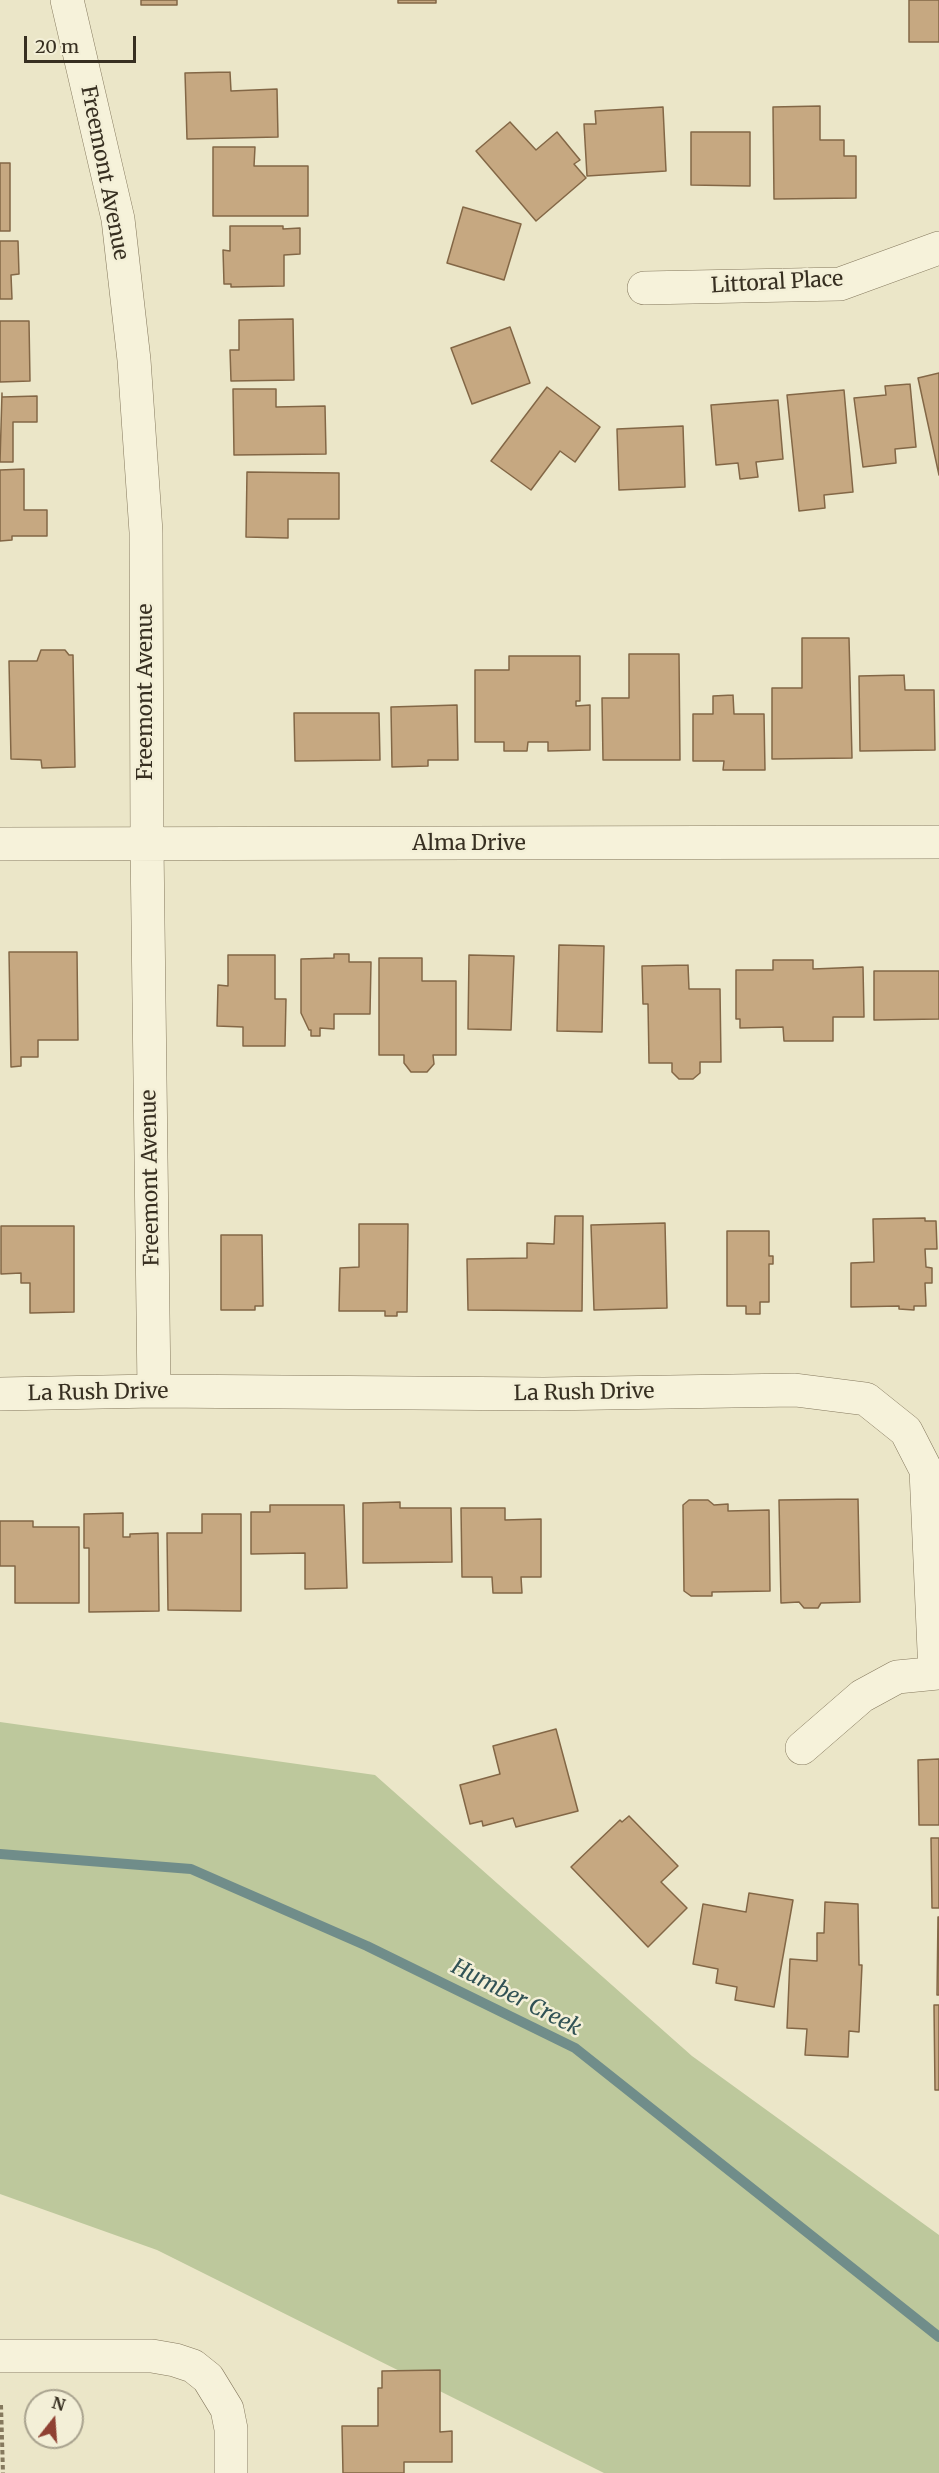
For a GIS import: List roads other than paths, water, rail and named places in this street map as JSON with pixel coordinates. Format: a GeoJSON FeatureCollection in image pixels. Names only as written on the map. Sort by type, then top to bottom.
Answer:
{"type":"FeatureCollection","features":[{"type":"Feature","properties":{"kind":"street","name":"Freemont Avenue"},"geometry":{"type":"LineString","coordinates":[[67,0],[118,219],[134,360],[146,532],[147,844],[154,1391]]}},
{"type":"Feature","properties":{"kind":"street","name":"Littoral Place"},"geometry":{"type":"LineString","coordinates":[[644,288],[840,284],[939,248]]}},
{"type":"Feature","properties":{"kind":"street","name":"Alma Drive"},"geometry":{"type":"LineString","coordinates":[[0,844],[939,842]]}},
{"type":"Feature","properties":{"kind":"street","name":"La Rush Drive"},"geometry":{"type":"LineString","coordinates":[[0,1394],[154,1391],[544,1394],[795,1390],[866,1399],[906,1431],[926,1470],[937,1673]]}},
{"type":"Feature","properties":{"kind":"street"},"geometry":{"type":"LineString","coordinates":[[802,1748],[862,1696],[897,1677],[937,1673]]}},
{"type":"Feature","properties":{"kind":"street"},"geometry":{"type":"LineString","coordinates":[[0,2356],[152,2356],[193,2366],[208,2378],[227,2409],[231,2429],[231,2473]]}},
{"type":"Feature","properties":{"kind":"waterway","name":"Humber Creek"},"geometry":{"type":"LineString","coordinates":[[0,1854],[191,1869],[367,1946],[575,2048],[939,2337]]}}]}
